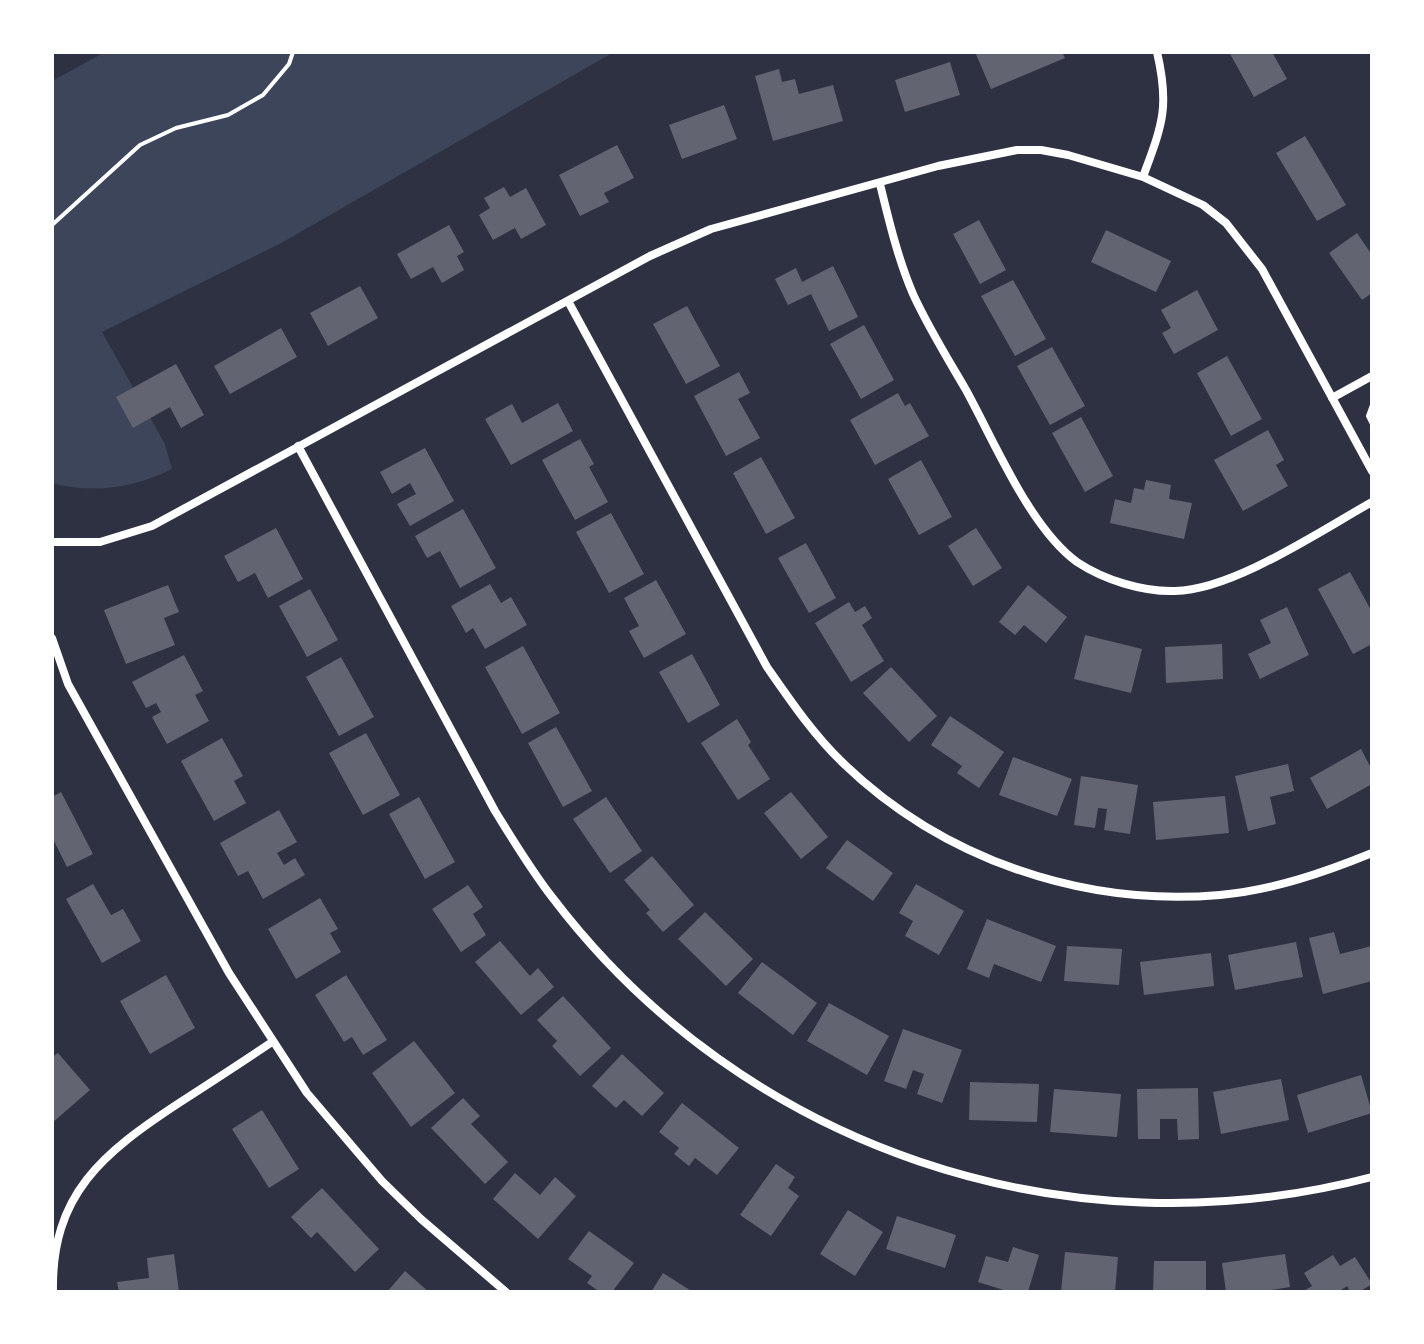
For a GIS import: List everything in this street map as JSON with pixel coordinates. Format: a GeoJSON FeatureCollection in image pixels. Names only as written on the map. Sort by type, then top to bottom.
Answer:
{"type":"FeatureCollection","features":[{"type":"Feature","properties":{"kind":"street"},"geometry":{"type":"LineString","coordinates":[[1143,177],[1165,111],[1164,81],[1157,52]]}},
{"type":"Feature","properties":{"kind":"street"},"geometry":{"type":"LineString","coordinates":[[52,542],[100,542],[152,526],[650,256],[711,229],[938,166],[1017,150],[1068,155],[1143,177],[1203,205],[1226,223],[1262,269],[1372,471]]}},
{"type":"Feature","properties":{"kind":"street"},"geometry":{"type":"LineString","coordinates":[[880,184],[899,256],[914,297],[1029,506],[1058,545],[1077,562],[1098,573],[1146,588],[1174,591],[1198,589],[1228,580],[1372,502]]}},
{"type":"Feature","properties":{"kind":"street"},"geometry":{"type":"LineString","coordinates":[[568,301],[767,667],[793,706],[841,762],[906,815],[935,833],[1008,867],[1090,890],[1133,895],[1178,897],[1236,892],[1323,873],[1372,853]]}},
{"type":"Feature","properties":{"kind":"street"},"geometry":{"type":"LineString","coordinates":[[1332,398],[1372,376]]}},
{"type":"Feature","properties":{"kind":"street"},"geometry":{"type":"LineString","coordinates":[[298,446],[495,811],[524,857],[553,898],[618,972],[664,1016],[713,1054],[795,1107],[856,1139],[918,1162],[1005,1186],[1069,1196],[1191,1203],[1305,1192],[1372,1177]]}},
{"type":"Feature","properties":{"kind":"street"},"geometry":{"type":"LineString","coordinates":[[52,638],[68,684],[229,973],[307,1093],[382,1181],[506,1292]]}},
{"type":"Feature","properties":{"kind":"street"},"geometry":{"type":"LineString","coordinates":[[53,1292],[55,1246],[63,1220],[83,1182],[119,1145],[272,1042]]}},
{"type":"Feature","properties":{"kind":"street"},"geometry":{"type":"LineString","coordinates":[[52,1215],[63,1220]]}},
{"type":"Feature","properties":{"kind":"path"},"geometry":{"type":"LineString","coordinates":[[52,225],[140,145],[176,128],[228,115],[263,95],[289,64],[293,52]]}},
{"type":"Feature","properties":{"kind":"path"},"geometry":{"type":"LineString","coordinates":[[1372,405],[1368,416],[1372,424]]}},
{"type":"Feature","properties":{"kind":"shaded area"},"geometry":{"type":"Polygon","coordinates":[[[105,52],[614,52],[283,242],[102,332],[165,444],[172,469],[128,485],[83,488],[52,483],[52,81],[105,52]]]}},
{"type":"Feature","properties":{"kind":"building"},"geometry":{"type":"Polygon","coordinates":[[[975,52],[1062,52],[1065,58],[991,89],[975,52]]]}},
{"type":"Feature","properties":{"kind":"building"},"geometry":{"type":"Polygon","coordinates":[[[1229,52],[1272,52],[1287,79],[1254,97],[1229,52]]]}},
{"type":"Feature","properties":{"kind":"building"},"geometry":{"type":"Polygon","coordinates":[[[950,62],[960,95],[905,112],[895,80],[950,62]]]}},
{"type":"Feature","properties":{"kind":"building"},"geometry":{"type":"Polygon","coordinates":[[[779,69],[782,82],[795,79],[799,94],[833,85],[843,121],[773,141],[755,76],[779,69]]]}},
{"type":"Feature","properties":{"kind":"building"},"geometry":{"type":"Polygon","coordinates":[[[724,105],[737,139],[682,159],[669,125],[724,105]]]}},
{"type":"Feature","properties":{"kind":"building"},"geometry":{"type":"Polygon","coordinates":[[[1305,136],[1346,205],[1317,221],[1276,153],[1305,136]]]}},
{"type":"Feature","properties":{"kind":"building"},"geometry":{"type":"Polygon","coordinates":[[[617,145],[634,178],[604,193],[609,202],[580,216],[559,175],[617,145]]]}},
{"type":"Feature","properties":{"kind":"building"},"geometry":{"type":"Polygon","coordinates":[[[504,187],[510,197],[526,188],[546,225],[521,239],[515,228],[493,240],[479,215],[490,208],[484,198],[504,187]]]}},
{"type":"Feature","properties":{"kind":"building"},"geometry":{"type":"Polygon","coordinates":[[[979,220],[1006,270],[980,284],[953,234],[979,220]]]}},
{"type":"Feature","properties":{"kind":"building"},"geometry":{"type":"Polygon","coordinates":[[[449,225],[464,252],[457,256],[464,270],[442,283],[433,267],[411,279],[397,254],[449,225]]]}},
{"type":"Feature","properties":{"kind":"building"},"geometry":{"type":"Polygon","coordinates":[[[1106,230],[1171,261],[1156,292],[1091,262],[1106,230]]]}},
{"type":"Feature","properties":{"kind":"building"},"geometry":{"type":"Polygon","coordinates":[[[1357,233],[1372,255],[1372,293],[1362,300],[1329,253],[1357,233]]]}},
{"type":"Feature","properties":{"kind":"building"},"geometry":{"type":"Polygon","coordinates":[[[833,266],[858,317],[829,331],[811,294],[788,305],[775,279],[796,268],[802,282],[833,266]]]}},
{"type":"Feature","properties":{"kind":"building"},"geometry":{"type":"Polygon","coordinates":[[[1013,280],[1046,339],[1015,356],[981,296],[1013,280]]]}},
{"type":"Feature","properties":{"kind":"building"},"geometry":{"type":"Polygon","coordinates":[[[360,286],[378,318],[328,346],[310,313],[360,286]]]}},
{"type":"Feature","properties":{"kind":"building"},"geometry":{"type":"Polygon","coordinates":[[[1197,290],[1218,330],[1174,354],[1162,333],[1171,328],[1161,310],[1197,290]]]}},
{"type":"Feature","properties":{"kind":"building"},"geometry":{"type":"Polygon","coordinates":[[[687,306],[720,366],[686,384],[653,324],[687,306]]]}},
{"type":"Feature","properties":{"kind":"building"},"geometry":{"type":"Polygon","coordinates":[[[864,325],[894,380],[861,399],[830,344],[864,325]]]}},
{"type":"Feature","properties":{"kind":"building"},"geometry":{"type":"Polygon","coordinates":[[[281,328],[297,357],[230,394],[214,366],[281,328]]]}},
{"type":"Feature","properties":{"kind":"building"},"geometry":{"type":"Polygon","coordinates":[[[1052,347],[1085,406],[1050,425],[1017,366],[1052,347]]]}},
{"type":"Feature","properties":{"kind":"building"},"geometry":{"type":"Polygon","coordinates":[[[1227,356],[1262,419],[1231,436],[1197,373],[1227,356]]]}},
{"type":"Feature","properties":{"kind":"building"},"geometry":{"type":"Polygon","coordinates":[[[176,364],[204,415],[181,428],[170,407],[133,428],[116,397],[176,364]]]}},
{"type":"Feature","properties":{"kind":"building"},"geometry":{"type":"Polygon","coordinates":[[[739,372],[750,393],[738,399],[760,438],[726,456],[694,396],[739,372]]]}},
{"type":"Feature","properties":{"kind":"building"},"geometry":{"type":"Polygon","coordinates":[[[898,393],[905,406],[910,403],[929,436],[875,465],[850,420],[898,393]]]}},
{"type":"Feature","properties":{"kind":"building"},"geometry":{"type":"Polygon","coordinates":[[[558,403],[573,431],[511,465],[485,419],[512,404],[522,423],[558,403]]]}},
{"type":"Feature","properties":{"kind":"building"},"geometry":{"type":"Polygon","coordinates":[[[1081,417],[1113,476],[1085,492],[1052,433],[1081,417]]]}},
{"type":"Feature","properties":{"kind":"building"},"geometry":{"type":"Polygon","coordinates":[[[1268,430],[1284,460],[1276,465],[1288,486],[1243,511],[1214,460],[1268,430]]]}},
{"type":"Feature","properties":{"kind":"building"},"geometry":{"type":"Polygon","coordinates":[[[580,439],[594,464],[589,467],[608,502],[575,520],[542,460],[580,439]]]}},
{"type":"Feature","properties":{"kind":"building"},"geometry":{"type":"Polygon","coordinates":[[[425,448],[454,501],[410,526],[397,504],[416,494],[410,483],[392,494],[380,472],[425,448]]]}},
{"type":"Feature","properties":{"kind":"building"},"geometry":{"type":"Polygon","coordinates":[[[761,457],[795,518],[766,534],[733,473],[761,457]]]}},
{"type":"Feature","properties":{"kind":"building"},"geometry":{"type":"Polygon","coordinates":[[[921,460],[952,517],[919,535],[888,479],[921,460]]]}},
{"type":"Feature","properties":{"kind":"building"},"geometry":{"type":"Polygon","coordinates":[[[1146,480],[1171,485],[1169,499],[1192,503],[1184,539],[1110,523],[1115,499],[1131,503],[1134,488],[1144,490],[1146,480]]]}},
{"type":"Feature","properties":{"kind":"building"},"geometry":{"type":"Polygon","coordinates":[[[463,509],[496,568],[460,588],[440,551],[427,558],[415,536],[463,509]]]}},
{"type":"Feature","properties":{"kind":"building"},"geometry":{"type":"Polygon","coordinates":[[[611,513],[644,574],[609,593],[576,532],[611,513]]]}},
{"type":"Feature","properties":{"kind":"building"},"geometry":{"type":"Polygon","coordinates":[[[276,528],[303,579],[268,598],[255,573],[238,582],[224,556],[276,528]]]}},
{"type":"Feature","properties":{"kind":"building"},"geometry":{"type":"Polygon","coordinates":[[[976,528],[1002,568],[973,586],[948,546],[976,528]]]}},
{"type":"Feature","properties":{"kind":"building"},"geometry":{"type":"Polygon","coordinates":[[[806,543],[836,598],[809,613],[778,558],[806,543]]]}},
{"type":"Feature","properties":{"kind":"building"},"geometry":{"type":"Polygon","coordinates":[[[1350,572],[1372,612],[1372,644],[1353,654],[1318,589],[1350,572]]]}},
{"type":"Feature","properties":{"kind":"building"},"geometry":{"type":"Polygon","coordinates":[[[656,580],[686,634],[644,658],[629,631],[639,626],[624,598],[656,580]]]}},
{"type":"Feature","properties":{"kind":"building"},"geometry":{"type":"Polygon","coordinates":[[[490,584],[501,603],[511,597],[527,625],[485,649],[473,628],[466,633],[451,606],[490,584]]]}},
{"type":"Feature","properties":{"kind":"building"},"geometry":{"type":"Polygon","coordinates":[[[168,585],[179,612],[164,618],[175,645],[126,664],[104,610],[168,585]]]}},
{"type":"Feature","properties":{"kind":"building"},"geometry":{"type":"Polygon","coordinates":[[[1028,585],[1067,617],[1046,643],[1024,625],[1015,635],[999,622],[1028,585]]]}},
{"type":"Feature","properties":{"kind":"building"},"geometry":{"type":"Polygon","coordinates":[[[310,589],[338,640],[307,657],[279,606],[310,589]]]}},
{"type":"Feature","properties":{"kind":"building"},"geometry":{"type":"Polygon","coordinates":[[[849,602],[855,612],[865,606],[872,618],[862,625],[884,661],[851,682],[815,623],[849,602]]]}},
{"type":"Feature","properties":{"kind":"building"},"geometry":{"type":"Polygon","coordinates":[[[1287,607],[1309,655],[1260,679],[1248,654],[1271,643],[1260,620],[1287,607]]]}},
{"type":"Feature","properties":{"kind":"building"},"geometry":{"type":"Polygon","coordinates":[[[1085,635],[1142,649],[1131,693],[1074,679],[1085,635]]]}},
{"type":"Feature","properties":{"kind":"building"},"geometry":{"type":"Polygon","coordinates":[[[1222,644],[1223,679],[1166,683],[1165,647],[1222,644]]]}},
{"type":"Feature","properties":{"kind":"building"},"geometry":{"type":"Polygon","coordinates":[[[523,646],[560,713],[522,734],[485,667],[523,646]]]}},
{"type":"Feature","properties":{"kind":"building"},"geometry":{"type":"Polygon","coordinates":[[[692,654],[720,705],[688,723],[659,672],[692,654]]]}},
{"type":"Feature","properties":{"kind":"building"},"geometry":{"type":"Polygon","coordinates":[[[184,655],[203,691],[195,695],[209,721],[167,744],[152,717],[161,712],[156,703],[146,708],[132,682],[184,655]]]}},
{"type":"Feature","properties":{"kind":"building"},"geometry":{"type":"Polygon","coordinates":[[[341,657],[374,717],[339,736],[306,677],[341,657]]]}},
{"type":"Feature","properties":{"kind":"building"},"geometry":{"type":"Polygon","coordinates":[[[891,667],[937,716],[909,742],[863,693],[891,667]]]}},
{"type":"Feature","properties":{"kind":"building"},"geometry":{"type":"Polygon","coordinates":[[[950,716],[1004,752],[979,788],[957,773],[962,766],[931,745],[950,716]]]}},
{"type":"Feature","properties":{"kind":"building"},"geometry":{"type":"Polygon","coordinates":[[[737,719],[751,742],[748,745],[770,779],[738,800],[701,743],[737,719]]]}},
{"type":"Feature","properties":{"kind":"building"},"geometry":{"type":"Polygon","coordinates":[[[556,727],[592,791],[563,807],[528,743],[556,727]]]}},
{"type":"Feature","properties":{"kind":"building"},"geometry":{"type":"Polygon","coordinates":[[[366,733],[400,795],[363,815],[329,753],[366,733]]]}},
{"type":"Feature","properties":{"kind":"building"},"geometry":{"type":"Polygon","coordinates":[[[222,738],[243,776],[234,781],[246,803],[214,821],[181,761],[222,738]]]}},
{"type":"Feature","properties":{"kind":"building"},"geometry":{"type":"Polygon","coordinates":[[[1361,749],[1372,770],[1372,784],[1327,809],[1310,778],[1361,749]]]}},
{"type":"Feature","properties":{"kind":"building"},"geometry":{"type":"Polygon","coordinates":[[[1013,757],[1072,779],[1057,816],[999,795],[1013,757]]]}},
{"type":"Feature","properties":{"kind":"building"},"geometry":{"type":"Polygon","coordinates":[[[1288,764],[1294,791],[1270,797],[1276,824],[1248,831],[1235,776],[1288,764]]]}},
{"type":"Feature","properties":{"kind":"building"},"geometry":{"type":"Polygon","coordinates":[[[1081,776],[1138,785],[1130,834],[1104,830],[1107,809],[1098,808],[1095,828],[1074,825],[1081,776]]]}},
{"type":"Feature","properties":{"kind":"building"},"geometry":{"type":"Polygon","coordinates":[[[61,792],[93,854],[67,867],[52,837],[52,797],[61,792]]]}},
{"type":"Feature","properties":{"kind":"building"},"geometry":{"type":"Polygon","coordinates":[[[791,792],[828,837],[801,859],[764,813],[791,792]]]}},
{"type":"Feature","properties":{"kind":"building"},"geometry":{"type":"Polygon","coordinates":[[[1225,796],[1229,833],[1156,840],[1153,802],[1225,796]]]}},
{"type":"Feature","properties":{"kind":"building"},"geometry":{"type":"Polygon","coordinates":[[[419,797],[455,862],[425,879],[389,814],[419,797]]]}},
{"type":"Feature","properties":{"kind":"building"},"geometry":{"type":"Polygon","coordinates":[[[606,797],[642,851],[610,873],[573,819],[606,797]]]}},
{"type":"Feature","properties":{"kind":"building"},"geometry":{"type":"Polygon","coordinates":[[[279,810],[297,842],[277,853],[284,865],[295,858],[305,875],[263,899],[248,871],[238,876],[220,843],[279,810]]]}},
{"type":"Feature","properties":{"kind":"building"},"geometry":{"type":"Polygon","coordinates":[[[847,840],[893,873],[873,901],[826,868],[847,840]]]}},
{"type":"Feature","properties":{"kind":"building"},"geometry":{"type":"Polygon","coordinates":[[[652,856],[694,905],[663,932],[646,913],[650,910],[624,880],[652,856]]]}},
{"type":"Feature","properties":{"kind":"building"},"geometry":{"type":"Polygon","coordinates":[[[93,884],[111,915],[123,909],[141,941],[102,963],[66,899],[93,884]]]}},
{"type":"Feature","properties":{"kind":"building"},"geometry":{"type":"Polygon","coordinates":[[[916,884],[964,911],[939,955],[905,936],[913,921],[899,913],[916,884]]]}},
{"type":"Feature","properties":{"kind":"building"},"geometry":{"type":"Polygon","coordinates":[[[468,885],[483,907],[473,914],[486,935],[461,952],[432,909],[468,885]]]}},
{"type":"Feature","properties":{"kind":"building"},"geometry":{"type":"Polygon","coordinates":[[[320,898],[338,929],[330,933],[341,952],[296,979],[268,929],[320,898]]]}},
{"type":"Feature","properties":{"kind":"building"},"geometry":{"type":"Polygon","coordinates":[[[705,912],[753,959],[726,986],[678,939],[705,912]]]}},
{"type":"Feature","properties":{"kind":"building"},"geometry":{"type":"Polygon","coordinates":[[[987,919],[1056,946],[1041,982],[994,964],[989,978],[967,969],[987,919]]]}},
{"type":"Feature","properties":{"kind":"building"},"geometry":{"type":"Polygon","coordinates":[[[1334,932],[1340,954],[1372,946],[1372,981],[1323,994],[1309,938],[1334,932]]]}},
{"type":"Feature","properties":{"kind":"building"},"geometry":{"type":"Polygon","coordinates":[[[500,941],[530,976],[538,968],[554,987],[521,1015],[475,962],[500,941]]]}},
{"type":"Feature","properties":{"kind":"building"},"geometry":{"type":"Polygon","coordinates":[[[1296,942],[1303,977],[1235,990],[1228,955],[1296,942]]]}},
{"type":"Feature","properties":{"kind":"building"},"geometry":{"type":"Polygon","coordinates":[[[1067,946],[1122,949],[1119,985],[1064,981],[1067,946]]]}},
{"type":"Feature","properties":{"kind":"building"},"geometry":{"type":"Polygon","coordinates":[[[1211,953],[1214,986],[1144,995],[1140,962],[1211,953]]]}},
{"type":"Feature","properties":{"kind":"building"},"geometry":{"type":"Polygon","coordinates":[[[762,962],[817,1003],[793,1035],[738,993],[762,962]]]}},
{"type":"Feature","properties":{"kind":"building"},"geometry":{"type":"Polygon","coordinates":[[[166,975],[195,1028],[150,1054],[120,1001],[166,975]]]}},
{"type":"Feature","properties":{"kind":"building"},"geometry":{"type":"Polygon","coordinates":[[[346,975],[387,1040],[363,1055],[352,1037],[344,1042],[315,995],[346,975]]]}},
{"type":"Feature","properties":{"kind":"building"},"geometry":{"type":"Polygon","coordinates":[[[563,996],[611,1048],[580,1076],[552,1046],[557,1041],[537,1020],[563,996]]]}},
{"type":"Feature","properties":{"kind":"building"},"geometry":{"type":"Polygon","coordinates":[[[829,1003],[889,1036],[867,1075],[807,1041],[829,1003]]]}},
{"type":"Feature","properties":{"kind":"building"},"geometry":{"type":"Polygon","coordinates":[[[903,1029],[962,1050],[942,1103],[917,1094],[924,1074],[913,1070],[906,1089],[884,1081],[903,1029]]]}},
{"type":"Feature","properties":{"kind":"building"},"geometry":{"type":"Polygon","coordinates":[[[414,1041],[455,1093],[411,1127],[372,1073],[414,1041]]]}},
{"type":"Feature","properties":{"kind":"building"},"geometry":{"type":"Polygon","coordinates":[[[58,1053],[90,1090],[52,1123],[52,1057],[58,1053]]]}},
{"type":"Feature","properties":{"kind":"building"},"geometry":{"type":"Polygon","coordinates":[[[622,1054],[664,1093],[642,1116],[624,1100],[616,1108],[592,1086],[622,1054]]]}},
{"type":"Feature","properties":{"kind":"building"},"geometry":{"type":"Polygon","coordinates":[[[1361,1075],[1372,1113],[1308,1133],[1297,1095],[1361,1075]]]}},
{"type":"Feature","properties":{"kind":"building"},"geometry":{"type":"Polygon","coordinates":[[[1281,1079],[1289,1120],[1221,1134],[1213,1092],[1281,1079]]]}},
{"type":"Feature","properties":{"kind":"building"},"geometry":{"type":"Polygon","coordinates":[[[970,1082],[1039,1084],[1037,1122],[969,1120],[970,1082]]]}},
{"type":"Feature","properties":{"kind":"building"},"geometry":{"type":"Polygon","coordinates":[[[1198,1088],[1199,1139],[1178,1140],[1177,1119],[1160,1119],[1160,1139],[1138,1139],[1137,1089],[1198,1088]]]}},
{"type":"Feature","properties":{"kind":"building"},"geometry":{"type":"Polygon","coordinates":[[[1054,1089],[1121,1094],[1117,1137],[1050,1132],[1054,1089]]]}},
{"type":"Feature","properties":{"kind":"building"},"geometry":{"type":"Polygon","coordinates":[[[463,1098],[480,1116],[471,1124],[508,1162],[485,1184],[431,1128],[463,1098]]]}},
{"type":"Feature","properties":{"kind":"building"},"geometry":{"type":"Polygon","coordinates":[[[682,1103],[739,1148],[717,1175],[695,1158],[689,1166],[674,1154],[679,1148],[659,1132],[682,1103]]]}},
{"type":"Feature","properties":{"kind":"building"},"geometry":{"type":"Polygon","coordinates":[[[262,1110],[299,1169],[269,1188],[232,1129],[262,1110]]]}},
{"type":"Feature","properties":{"kind":"building"},"geometry":{"type":"Polygon","coordinates":[[[776,1164],[795,1177],[788,1188],[799,1196],[771,1236],[740,1215],[776,1164]]]}},
{"type":"Feature","properties":{"kind":"building"},"geometry":{"type":"Polygon","coordinates":[[[515,1173],[540,1195],[555,1177],[576,1196],[538,1239],[493,1199],[515,1173]]]}},
{"type":"Feature","properties":{"kind":"building"},"geometry":{"type":"Polygon","coordinates":[[[322,1188],[379,1249],[355,1272],[317,1232],[311,1238],[291,1217],[322,1188]]]}},
{"type":"Feature","properties":{"kind":"building"},"geometry":{"type":"Polygon","coordinates":[[[848,1210],[883,1232],[855,1276],[820,1254],[848,1210]]]}},
{"type":"Feature","properties":{"kind":"building"},"geometry":{"type":"Polygon","coordinates":[[[897,1216],[956,1235],[945,1268],[886,1249],[897,1216]]]}},
{"type":"Feature","properties":{"kind":"building"},"geometry":{"type":"Polygon","coordinates":[[[589,1231],[634,1263],[612,1292],[600,1292],[587,1283],[592,1276],[568,1259],[589,1231]]]}},
{"type":"Feature","properties":{"kind":"building"},"geometry":{"type":"Polygon","coordinates":[[[1013,1247],[1039,1255],[1028,1292],[1010,1292],[978,1282],[986,1256],[1008,1262],[1013,1247]]]}},
{"type":"Feature","properties":{"kind":"building"},"geometry":{"type":"Polygon","coordinates":[[[1065,1252],[1118,1257],[1115,1292],[1061,1292],[1065,1252]]]}},
{"type":"Feature","properties":{"kind":"building"},"geometry":{"type":"Polygon","coordinates":[[[174,1254],[179,1292],[119,1292],[117,1282],[149,1278],[147,1258],[174,1254]]]}},
{"type":"Feature","properties":{"kind":"building"},"geometry":{"type":"Polygon","coordinates":[[[1285,1254],[1290,1287],[1259,1292],[1226,1292],[1222,1263],[1285,1254]]]}},
{"type":"Feature","properties":{"kind":"building"},"geometry":{"type":"Polygon","coordinates":[[[1333,1255],[1340,1266],[1355,1257],[1372,1284],[1359,1292],[1350,1292],[1347,1286],[1338,1292],[1302,1292],[1312,1286],[1304,1273],[1333,1255]]]}},
{"type":"Feature","properties":{"kind":"building"},"geometry":{"type":"Polygon","coordinates":[[[1154,1261],[1206,1261],[1206,1292],[1153,1292],[1154,1261]]]}},
{"type":"Feature","properties":{"kind":"building"},"geometry":{"type":"Polygon","coordinates":[[[405,1271],[429,1292],[387,1292],[405,1271]]]}},
{"type":"Feature","properties":{"kind":"building"},"geometry":{"type":"Polygon","coordinates":[[[663,1273],[693,1292],[651,1292],[663,1273]]]}}]}
